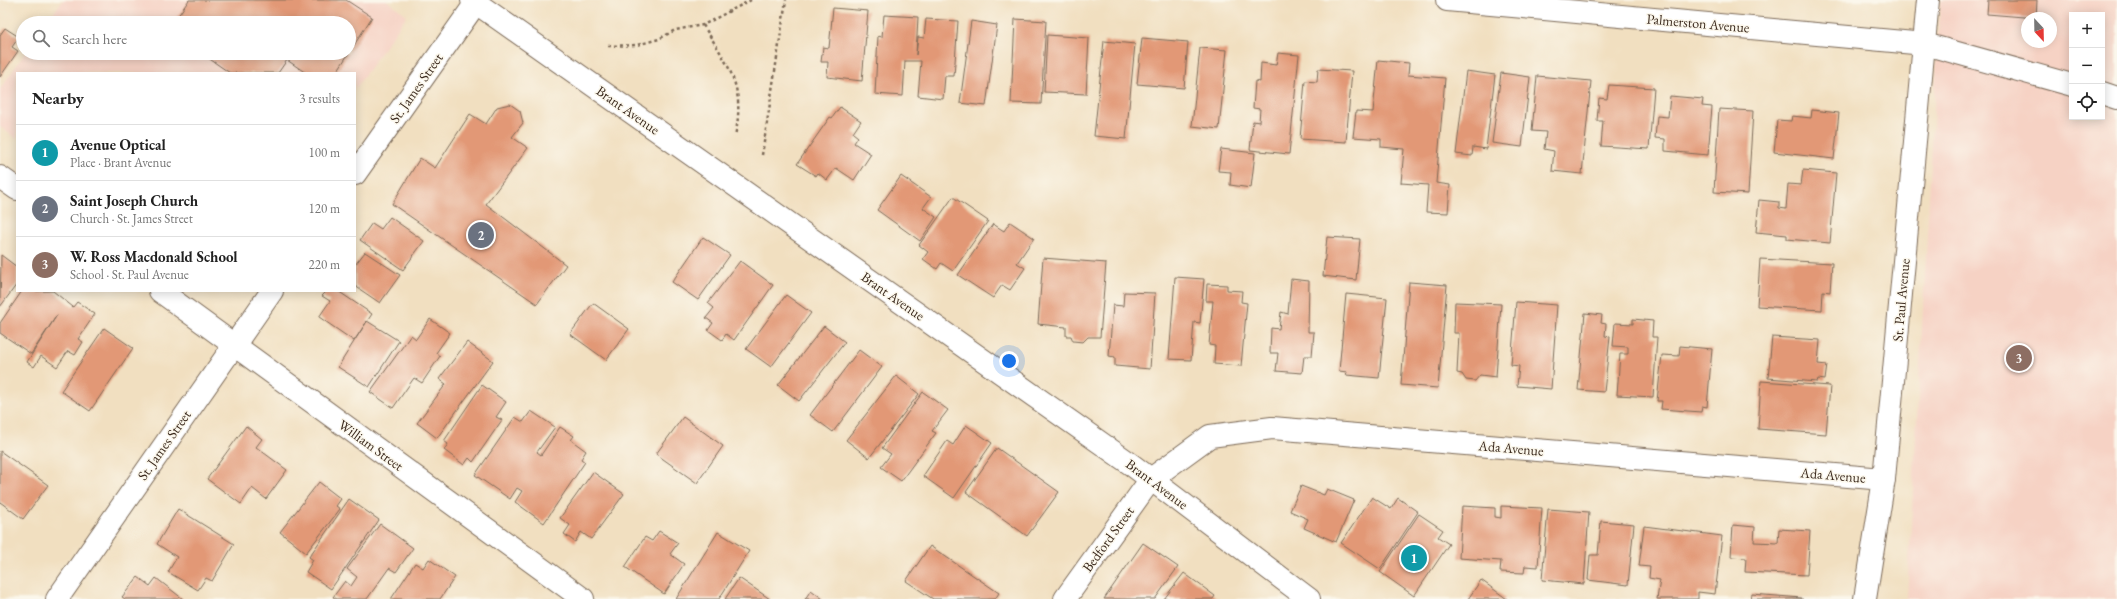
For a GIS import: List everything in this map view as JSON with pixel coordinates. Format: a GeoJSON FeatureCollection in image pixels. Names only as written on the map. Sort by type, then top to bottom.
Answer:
{"type":"FeatureCollection","features":[{"type":"Feature","properties":{"kind":"street","name":"Palmerston Avenue"},"geometry":{"type":"LineString","coordinates":[[1447,0],[1925,44],[2069,84]]}},
{"type":"Feature","properties":{"kind":"street","name":"St. Paul Avenue"},"geometry":{"type":"LineString","coordinates":[[1865,599],[1884,479],[1928,0]]}},
{"type":"Feature","properties":{"kind":"street","name":"St. James Street"},"geometry":{"type":"LineString","coordinates":[[356,173],[476,1]]}},
{"type":"Feature","properties":{"kind":"street","name":"Brant Avenue"},"geometry":{"type":"LineString","coordinates":[[476,1],[1151,479],[1309,599]]}},
{"type":"Feature","properties":{"kind":"street"},"geometry":{"type":"LineString","coordinates":[[2105,95],[2117,98]]}},
{"type":"Feature","properties":{"kind":"street"},"geometry":{"type":"LineString","coordinates":[[0,177],[16,188]]}},
{"type":"Feature","properties":{"kind":"street","name":"William Street"},"geometry":{"type":"LineString","coordinates":[[161,292],[583,599]]}},
{"type":"Feature","properties":{"kind":"street","name":"St. James Street"},"geometry":{"type":"LineString","coordinates":[[57,599],[271,292]]}},
{"type":"Feature","properties":{"kind":"street","name":"Ada Avenue"},"geometry":{"type":"LineString","coordinates":[[1151,479],[1210,436],[1272,428],[1884,479]]}},
{"type":"Feature","properties":{"kind":"street","name":"Bedford Street"},"geometry":{"type":"LineString","coordinates":[[1065,599],[1151,479]]}},
{"type":"Feature","properties":{"kind":"path"},"geometry":{"type":"LineString","coordinates":[[608,46],[637,45],[675,30],[703,25],[751,0]]}},
{"type":"Feature","properties":{"kind":"path"},"geometry":{"type":"LineString","coordinates":[[762,155],[786,0]]}},
{"type":"Feature","properties":{"kind":"path"},"geometry":{"type":"LineString","coordinates":[[703,25],[724,57],[738,91],[740,115],[735,136]]}},
{"type":"Feature","properties":{"kind":"shaded area"},"geometry":{"type":"Polygon","coordinates":[[[63,0],[386,0],[407,15],[356,88],[356,72],[16,72],[16,138],[0,127],[0,89],[20,60],[356,60],[356,16],[51,16],[63,0]]]}},
{"type":"Feature","properties":{"kind":"shaded area"},"geometry":{"type":"Polygon","coordinates":[[[1940,0],[2117,0],[2117,599],[1907,599],[1940,0]]]}},
{"type":"Feature","properties":{"kind":"building"},"geometry":{"type":"Polygon","coordinates":[[[189,0],[346,0],[372,17],[356,42],[356,16],[178,16],[189,0]]]}},
{"type":"Feature","properties":{"kind":"building"},"geometry":{"type":"Polygon","coordinates":[[[1988,0],[2037,0],[2036,12],[2021,12],[2021,17],[1987,14],[1988,0]]]}},
{"type":"Feature","properties":{"kind":"building"},"geometry":{"type":"Polygon","coordinates":[[[833,8],[868,11],[862,81],[827,77],[828,62],[821,62],[823,47],[829,48],[833,8]]]}},
{"type":"Feature","properties":{"kind":"building"},"geometry":{"type":"Polygon","coordinates":[[[884,15],[918,17],[916,55],[918,37],[924,38],[926,19],[958,21],[954,76],[945,76],[943,99],[918,96],[921,61],[905,61],[903,96],[875,94],[878,36],[882,37],[884,15]]]}},
{"type":"Feature","properties":{"kind":"building"},"geometry":{"type":"Polygon","coordinates":[[[1015,19],[1046,21],[1041,104],[1011,103],[1015,19]]]}},
{"type":"Feature","properties":{"kind":"building"},"geometry":{"type":"Polygon","coordinates":[[[971,21],[997,25],[986,106],[960,103],[971,21]]]}},
{"type":"Feature","properties":{"kind":"building"},"geometry":{"type":"Polygon","coordinates":[[[5,28],[16,35],[16,41],[12,47],[16,50],[16,54],[0,77],[0,35],[5,28]]]}},
{"type":"Feature","properties":{"kind":"building"},"geometry":{"type":"Polygon","coordinates":[[[1047,35],[1089,38],[1086,94],[1044,92],[1047,35]]]}},
{"type":"Feature","properties":{"kind":"building"},"geometry":{"type":"Polygon","coordinates":[[[1142,38],[1188,42],[1184,88],[1137,84],[1142,38]]]}},
{"type":"Feature","properties":{"kind":"building"},"geometry":{"type":"Polygon","coordinates":[[[1104,41],[1135,44],[1126,139],[1094,136],[1104,41]]]}},
{"type":"Feature","properties":{"kind":"building"},"geometry":{"type":"Polygon","coordinates":[[[1200,48],[1227,50],[1219,129],[1192,126],[1200,48]]]}},
{"type":"Feature","properties":{"kind":"building"},"geometry":{"type":"Polygon","coordinates":[[[1278,53],[1299,55],[1289,154],[1250,150],[1253,121],[1259,122],[1260,109],[1253,108],[1255,81],[1260,82],[1261,63],[1276,65],[1278,53]]]}},
{"type":"Feature","properties":{"kind":"building"},"geometry":{"type":"Polygon","coordinates":[[[211,60],[287,60],[279,72],[229,72],[211,60]]]}},
{"type":"Feature","properties":{"kind":"building"},"geometry":{"type":"Polygon","coordinates":[[[287,60],[344,60],[337,72],[305,72],[287,60]]]}},
{"type":"Feature","properties":{"kind":"building"},"geometry":{"type":"Polygon","coordinates":[[[1378,60],[1409,63],[1408,75],[1445,78],[1436,183],[1450,185],[1448,213],[1426,212],[1428,185],[1401,183],[1404,149],[1381,147],[1381,139],[1353,137],[1356,111],[1373,112],[1378,60]]]}},
{"type":"Feature","properties":{"kind":"building"},"geometry":{"type":"Polygon","coordinates":[[[1318,69],[1352,71],[1346,142],[1300,139],[1305,81],[1317,82],[1318,69]]]}},
{"type":"Feature","properties":{"kind":"building"},"geometry":{"type":"Polygon","coordinates":[[[1466,71],[1495,75],[1486,149],[1473,147],[1472,156],[1456,154],[1466,71]]]}},
{"type":"Feature","properties":{"kind":"building"},"geometry":{"type":"Polygon","coordinates":[[[1501,73],[1530,77],[1522,147],[1492,143],[1501,73]]]}},
{"type":"Feature","properties":{"kind":"building"},"geometry":{"type":"Polygon","coordinates":[[[1537,76],[1591,81],[1582,174],[1552,171],[1554,151],[1544,149],[1546,132],[1532,131],[1537,76]]]}},
{"type":"Feature","properties":{"kind":"building"},"geometry":{"type":"Polygon","coordinates":[[[1609,85],[1654,88],[1649,149],[1601,146],[1603,121],[1597,121],[1599,98],[1607,99],[1609,85]]]}},
{"type":"Feature","properties":{"kind":"building"},"geometry":{"type":"Polygon","coordinates":[[[1670,96],[1703,99],[1702,106],[1712,107],[1708,155],[1665,151],[1665,139],[1655,138],[1657,116],[1668,117],[1670,96]]]}},
{"type":"Feature","properties":{"kind":"building"},"geometry":{"type":"Polygon","coordinates":[[[510,104],[520,111],[523,123],[512,137],[528,148],[486,204],[566,265],[537,304],[392,204],[420,158],[435,168],[470,114],[486,124],[497,107],[510,104]]]}},
{"type":"Feature","properties":{"kind":"building"},"geometry":{"type":"Polygon","coordinates":[[[840,107],[861,121],[853,133],[858,137],[854,143],[871,154],[854,180],[836,168],[827,180],[818,173],[816,176],[797,164],[830,117],[832,118],[840,107]]]}},
{"type":"Feature","properties":{"kind":"building"},"geometry":{"type":"Polygon","coordinates":[[[1719,109],[1753,111],[1748,194],[1714,192],[1719,109]]]}},
{"type":"Feature","properties":{"kind":"building"},"geometry":{"type":"Polygon","coordinates":[[[1812,110],[1839,113],[1834,159],[1774,152],[1777,120],[1791,121],[1792,116],[1811,118],[1812,110]]]}},
{"type":"Feature","properties":{"kind":"building"},"geometry":{"type":"Polygon","coordinates":[[[1221,149],[1255,153],[1251,188],[1230,185],[1231,172],[1218,171],[1221,149]]]}},
{"type":"Feature","properties":{"kind":"building"},"geometry":{"type":"Polygon","coordinates":[[[1803,170],[1836,173],[1830,243],[1787,239],[1787,235],[1756,232],[1759,200],[1779,202],[1779,208],[1786,209],[1788,184],[1801,185],[1803,170]]]}},
{"type":"Feature","properties":{"kind":"building"},"geometry":{"type":"Polygon","coordinates":[[[901,176],[931,197],[923,208],[936,217],[920,241],[877,210],[901,176]]]}},
{"type":"Feature","properties":{"kind":"building"},"geometry":{"type":"Polygon","coordinates":[[[953,197],[988,221],[953,271],[941,263],[937,269],[923,259],[928,252],[919,245],[953,197]]]}},
{"type":"Feature","properties":{"kind":"building"},"geometry":{"type":"Polygon","coordinates":[[[390,217],[424,241],[403,270],[360,240],[372,223],[381,229],[390,217]]]}},
{"type":"Feature","properties":{"kind":"building"},"geometry":{"type":"Polygon","coordinates":[[[1010,222],[1034,238],[1017,263],[1025,268],[1010,290],[1002,285],[993,298],[958,275],[993,224],[1004,231],[1010,222]]]}},
{"type":"Feature","properties":{"kind":"building"},"geometry":{"type":"Polygon","coordinates":[[[703,237],[730,255],[698,300],[672,282],[703,237]]]}},
{"type":"Feature","properties":{"kind":"building"},"geometry":{"type":"Polygon","coordinates":[[[1327,237],[1360,239],[1356,280],[1323,276],[1327,237]]]}},
{"type":"Feature","properties":{"kind":"building"},"geometry":{"type":"Polygon","coordinates":[[[365,252],[400,275],[380,303],[356,287],[356,264],[365,252]]]}},
{"type":"Feature","properties":{"kind":"building"},"geometry":{"type":"Polygon","coordinates":[[[1,255],[16,266],[16,285],[0,307],[1,255]]]}},
{"type":"Feature","properties":{"kind":"building"},"geometry":{"type":"Polygon","coordinates":[[[1043,258],[1106,263],[1100,337],[1088,337],[1083,342],[1073,341],[1071,336],[1066,336],[1066,327],[1038,324],[1043,258]]]}},
{"type":"Feature","properties":{"kind":"building"},"geometry":{"type":"Polygon","coordinates":[[[1760,259],[1832,263],[1830,292],[1823,291],[1822,310],[1757,306],[1760,259]]]}},
{"type":"Feature","properties":{"kind":"building"},"geometry":{"type":"Polygon","coordinates":[[[740,261],[773,285],[734,340],[726,334],[722,340],[708,330],[713,323],[706,318],[714,308],[708,303],[740,261]]]}},
{"type":"Feature","properties":{"kind":"building"},"geometry":{"type":"Polygon","coordinates":[[[1175,277],[1204,279],[1200,323],[1194,322],[1191,360],[1169,359],[1175,277]]]}},
{"type":"Feature","properties":{"kind":"building"},"geometry":{"type":"Polygon","coordinates":[[[1291,279],[1309,281],[1308,332],[1314,332],[1312,356],[1304,356],[1302,373],[1276,371],[1278,353],[1270,353],[1271,328],[1279,329],[1281,312],[1288,314],[1291,279]]]}},
{"type":"Feature","properties":{"kind":"building"},"geometry":{"type":"Polygon","coordinates":[[[1409,282],[1447,285],[1438,388],[1401,385],[1409,282]]]}},
{"type":"Feature","properties":{"kind":"building"},"geometry":{"type":"Polygon","coordinates":[[[1207,284],[1227,285],[1227,290],[1242,291],[1241,302],[1247,303],[1241,366],[1214,364],[1215,346],[1209,345],[1213,301],[1206,301],[1207,284]]]}},
{"type":"Feature","properties":{"kind":"building"},"geometry":{"type":"Polygon","coordinates":[[[21,292],[54,292],[73,307],[77,302],[95,314],[78,339],[83,342],[75,355],[68,351],[57,367],[41,356],[34,367],[27,362],[57,315],[31,354],[0,333],[0,323],[21,292]]]}},
{"type":"Feature","properties":{"kind":"building"},"geometry":{"type":"Polygon","coordinates":[[[326,292],[339,292],[372,314],[354,341],[319,317],[330,301],[322,296],[326,292]]]}},
{"type":"Feature","properties":{"kind":"building"},"geometry":{"type":"Polygon","coordinates":[[[1124,292],[1155,293],[1150,369],[1115,366],[1115,357],[1109,356],[1113,305],[1123,306],[1124,292]]]}},
{"type":"Feature","properties":{"kind":"building"},"geometry":{"type":"Polygon","coordinates":[[[1346,294],[1387,298],[1379,378],[1346,375],[1347,372],[1339,371],[1346,294]]]}},
{"type":"Feature","properties":{"kind":"building"},"geometry":{"type":"Polygon","coordinates":[[[786,295],[811,313],[771,367],[746,349],[786,295]]]}},
{"type":"Feature","properties":{"kind":"building"},"geometry":{"type":"Polygon","coordinates":[[[1455,302],[1501,304],[1496,377],[1480,375],[1475,381],[1466,380],[1462,374],[1457,373],[1459,333],[1454,333],[1455,302]]]}},
{"type":"Feature","properties":{"kind":"building"},"geometry":{"type":"Polygon","coordinates":[[[1516,302],[1557,305],[1551,389],[1517,386],[1519,366],[1511,365],[1516,302]]]}},
{"type":"Feature","properties":{"kind":"building"},"geometry":{"type":"Polygon","coordinates":[[[593,303],[629,329],[606,360],[570,334],[593,303]]]}},
{"type":"Feature","properties":{"kind":"building"},"geometry":{"type":"Polygon","coordinates":[[[1585,313],[1602,315],[1601,323],[1606,324],[1605,336],[1610,337],[1604,392],[1578,390],[1585,313]]]}},
{"type":"Feature","properties":{"kind":"building"},"geometry":{"type":"Polygon","coordinates":[[[430,319],[450,333],[436,353],[440,356],[422,383],[414,378],[393,408],[370,392],[411,335],[416,339],[430,319]]]}},
{"type":"Feature","properties":{"kind":"building"},"geometry":{"type":"Polygon","coordinates":[[[1633,319],[1653,321],[1652,337],[1657,337],[1653,397],[1617,395],[1620,354],[1628,354],[1628,347],[1613,346],[1615,323],[1633,324],[1633,319]]]}},
{"type":"Feature","properties":{"kind":"building"},"geometry":{"type":"Polygon","coordinates":[[[367,321],[399,341],[369,387],[338,367],[367,321]]]}},
{"type":"Feature","properties":{"kind":"building"},"geometry":{"type":"Polygon","coordinates":[[[824,326],[845,342],[799,401],[778,385],[824,326]]]}},
{"type":"Feature","properties":{"kind":"building"},"geometry":{"type":"Polygon","coordinates":[[[104,328],[133,348],[90,411],[61,391],[104,328]]]}},
{"type":"Feature","properties":{"kind":"building"},"geometry":{"type":"Polygon","coordinates":[[[1772,337],[1820,340],[1818,364],[1827,365],[1825,380],[1818,379],[1817,382],[1768,378],[1772,337]]]}},
{"type":"Feature","properties":{"kind":"building"},"geometry":{"type":"Polygon","coordinates":[[[467,342],[493,361],[437,438],[417,423],[446,384],[439,379],[467,342]]]}},
{"type":"Feature","properties":{"kind":"building"},"geometry":{"type":"Polygon","coordinates":[[[1680,346],[1712,349],[1707,407],[1702,406],[1701,412],[1661,409],[1662,401],[1657,401],[1662,355],[1679,356],[1680,346]]]}},
{"type":"Feature","properties":{"kind":"building"},"geometry":{"type":"Polygon","coordinates":[[[859,350],[882,367],[833,432],[810,415],[859,350]]]}},
{"type":"Feature","properties":{"kind":"building"},"geometry":{"type":"Polygon","coordinates":[[[896,376],[919,394],[869,458],[846,440],[896,376]]]}},
{"type":"Feature","properties":{"kind":"building"},"geometry":{"type":"Polygon","coordinates":[[[1761,381],[1830,386],[1826,434],[1758,429],[1761,381]]]}},
{"type":"Feature","properties":{"kind":"building"},"geometry":{"type":"Polygon","coordinates":[[[482,385],[506,402],[496,417],[502,420],[473,462],[469,458],[464,465],[444,450],[448,444],[444,441],[482,385]]]}},
{"type":"Feature","properties":{"kind":"building"},"geometry":{"type":"Polygon","coordinates":[[[923,392],[948,410],[932,431],[936,433],[901,481],[881,467],[891,454],[882,448],[923,392]]]}},
{"type":"Feature","properties":{"kind":"building"},"geometry":{"type":"Polygon","coordinates":[[[531,411],[555,427],[537,452],[541,455],[560,427],[574,436],[571,440],[586,451],[581,459],[585,462],[544,523],[515,502],[522,491],[517,488],[510,499],[475,475],[515,417],[523,422],[531,411]]]}},
{"type":"Feature","properties":{"kind":"building"},"geometry":{"type":"Polygon","coordinates":[[[683,417],[723,446],[697,483],[656,454],[683,417]]]}},
{"type":"Feature","properties":{"kind":"building"},"geometry":{"type":"Polygon","coordinates":[[[966,425],[992,443],[954,498],[923,476],[947,441],[953,445],[966,425]]]}},
{"type":"Feature","properties":{"kind":"building"},"geometry":{"type":"Polygon","coordinates":[[[246,426],[262,439],[256,447],[287,470],[266,499],[252,488],[241,504],[207,479],[246,426]]]}},
{"type":"Feature","properties":{"kind":"building"},"geometry":{"type":"Polygon","coordinates":[[[997,448],[1059,492],[1027,536],[966,492],[997,448]]]}},
{"type":"Feature","properties":{"kind":"building"},"geometry":{"type":"Polygon","coordinates":[[[0,451],[48,485],[23,519],[0,502],[0,451]]]}},
{"type":"Feature","properties":{"kind":"building"},"geometry":{"type":"Polygon","coordinates":[[[593,472],[624,494],[591,539],[581,532],[575,542],[564,534],[570,525],[560,518],[593,472]]]}},
{"type":"Feature","properties":{"kind":"building"},"geometry":{"type":"Polygon","coordinates":[[[319,482],[341,499],[336,506],[340,509],[306,553],[280,532],[319,482]]]}},
{"type":"Feature","properties":{"kind":"building"},"geometry":{"type":"Polygon","coordinates":[[[1301,486],[1324,495],[1327,489],[1354,500],[1336,542],[1304,528],[1308,519],[1290,511],[1301,486]]]}},
{"type":"Feature","properties":{"kind":"building"},"geometry":{"type":"Polygon","coordinates":[[[1372,497],[1391,509],[1398,498],[1418,512],[1380,569],[1341,543],[1372,497]]]}},
{"type":"Feature","properties":{"kind":"building"},"geometry":{"type":"Polygon","coordinates":[[[349,499],[379,520],[331,589],[306,572],[313,560],[309,557],[349,499]]]}},
{"type":"Feature","properties":{"kind":"building"},"geometry":{"type":"Polygon","coordinates":[[[1462,506],[1495,508],[1495,517],[1501,518],[1501,506],[1542,508],[1538,567],[1525,566],[1524,573],[1500,572],[1501,561],[1459,558],[1462,506]]]}},
{"type":"Feature","properties":{"kind":"building"},"geometry":{"type":"Polygon","coordinates":[[[178,509],[234,544],[212,581],[206,578],[198,590],[168,572],[177,557],[157,544],[178,509]]]}},
{"type":"Feature","properties":{"kind":"building"},"geometry":{"type":"Polygon","coordinates":[[[1548,509],[1589,512],[1584,584],[1542,580],[1548,509]]]}},
{"type":"Feature","properties":{"kind":"building"},"geometry":{"type":"Polygon","coordinates":[[[1419,514],[1443,530],[1438,537],[1449,544],[1414,596],[1380,572],[1419,514]]]}},
{"type":"Feature","properties":{"kind":"building"},"geometry":{"type":"Polygon","coordinates":[[[1601,521],[1634,524],[1628,585],[1588,580],[1590,555],[1598,555],[1601,521]]]}},
{"type":"Feature","properties":{"kind":"building"},"geometry":{"type":"Polygon","coordinates":[[[380,524],[413,548],[396,572],[389,568],[367,599],[337,599],[333,597],[345,581],[351,586],[357,577],[347,569],[380,524]]]}},
{"type":"Feature","properties":{"kind":"building"},"geometry":{"type":"Polygon","coordinates":[[[1733,525],[1755,527],[1754,542],[1778,543],[1779,529],[1810,531],[1807,575],[1745,572],[1746,558],[1731,557],[1733,525]]]}},
{"type":"Feature","properties":{"kind":"building"},"geometry":{"type":"Polygon","coordinates":[[[1644,526],[1722,536],[1715,594],[1698,592],[1698,599],[1657,599],[1660,580],[1649,578],[1650,567],[1639,566],[1644,526]]]}},
{"type":"Feature","properties":{"kind":"building"},"geometry":{"type":"Polygon","coordinates":[[[659,531],[678,543],[670,554],[684,564],[664,594],[625,567],[645,537],[652,541],[659,531]]]}},
{"type":"Feature","properties":{"kind":"building"},"geometry":{"type":"Polygon","coordinates":[[[718,532],[749,551],[719,599],[676,599],[718,532]]]}},
{"type":"Feature","properties":{"kind":"building"},"geometry":{"type":"Polygon","coordinates":[[[1143,543],[1178,567],[1155,599],[1104,599],[1143,543]]]}},
{"type":"Feature","properties":{"kind":"building"},"geometry":{"type":"Polygon","coordinates":[[[930,546],[999,593],[995,599],[933,599],[906,581],[930,546]]]}},
{"type":"Feature","properties":{"kind":"building"},"geometry":{"type":"Polygon","coordinates":[[[429,559],[455,577],[440,599],[391,599],[415,563],[423,568],[429,559]]]}},
{"type":"Feature","properties":{"kind":"building"},"geometry":{"type":"Polygon","coordinates":[[[1184,573],[1215,596],[1213,599],[1164,599],[1184,573]]]}},
{"type":"Feature","properties":{"kind":"building"},"geometry":{"type":"Polygon","coordinates":[[[138,577],[150,586],[156,578],[183,599],[125,599],[122,597],[138,577]]]}},
{"type":"Feature","properties":{"kind":"building"},"geometry":{"type":"Polygon","coordinates":[[[739,578],[770,599],[725,599],[739,578]]]}},
{"type":"Feature","properties":{"kind":"building"},"geometry":{"type":"Polygon","coordinates":[[[1481,580],[1507,599],[1468,599],[1481,580]]]}},
{"type":"Feature","properties":{"kind":"building"},"geometry":{"type":"Polygon","coordinates":[[[811,590],[823,599],[805,599],[811,590]]]}},
{"type":"Feature","properties":{"kind":"building"},"geometry":{"type":"Polygon","coordinates":[[[1752,594],[1802,598],[1802,599],[1751,599],[1752,594]]]}},
{"type":"Feature","properties":{"kind":"place","name":"Saint Joseph Church"},"geometry":{"type":"Point","coordinates":[481,235]}},
{"type":"Feature","properties":{"kind":"place","name":"W. Ross Macdonald School"},"geometry":{"type":"Point","coordinates":[2019,358]}},
{"type":"Feature","properties":{"kind":"place","name":"Avenue Optical"},"geometry":{"type":"Point","coordinates":[1414,558]}}]}
